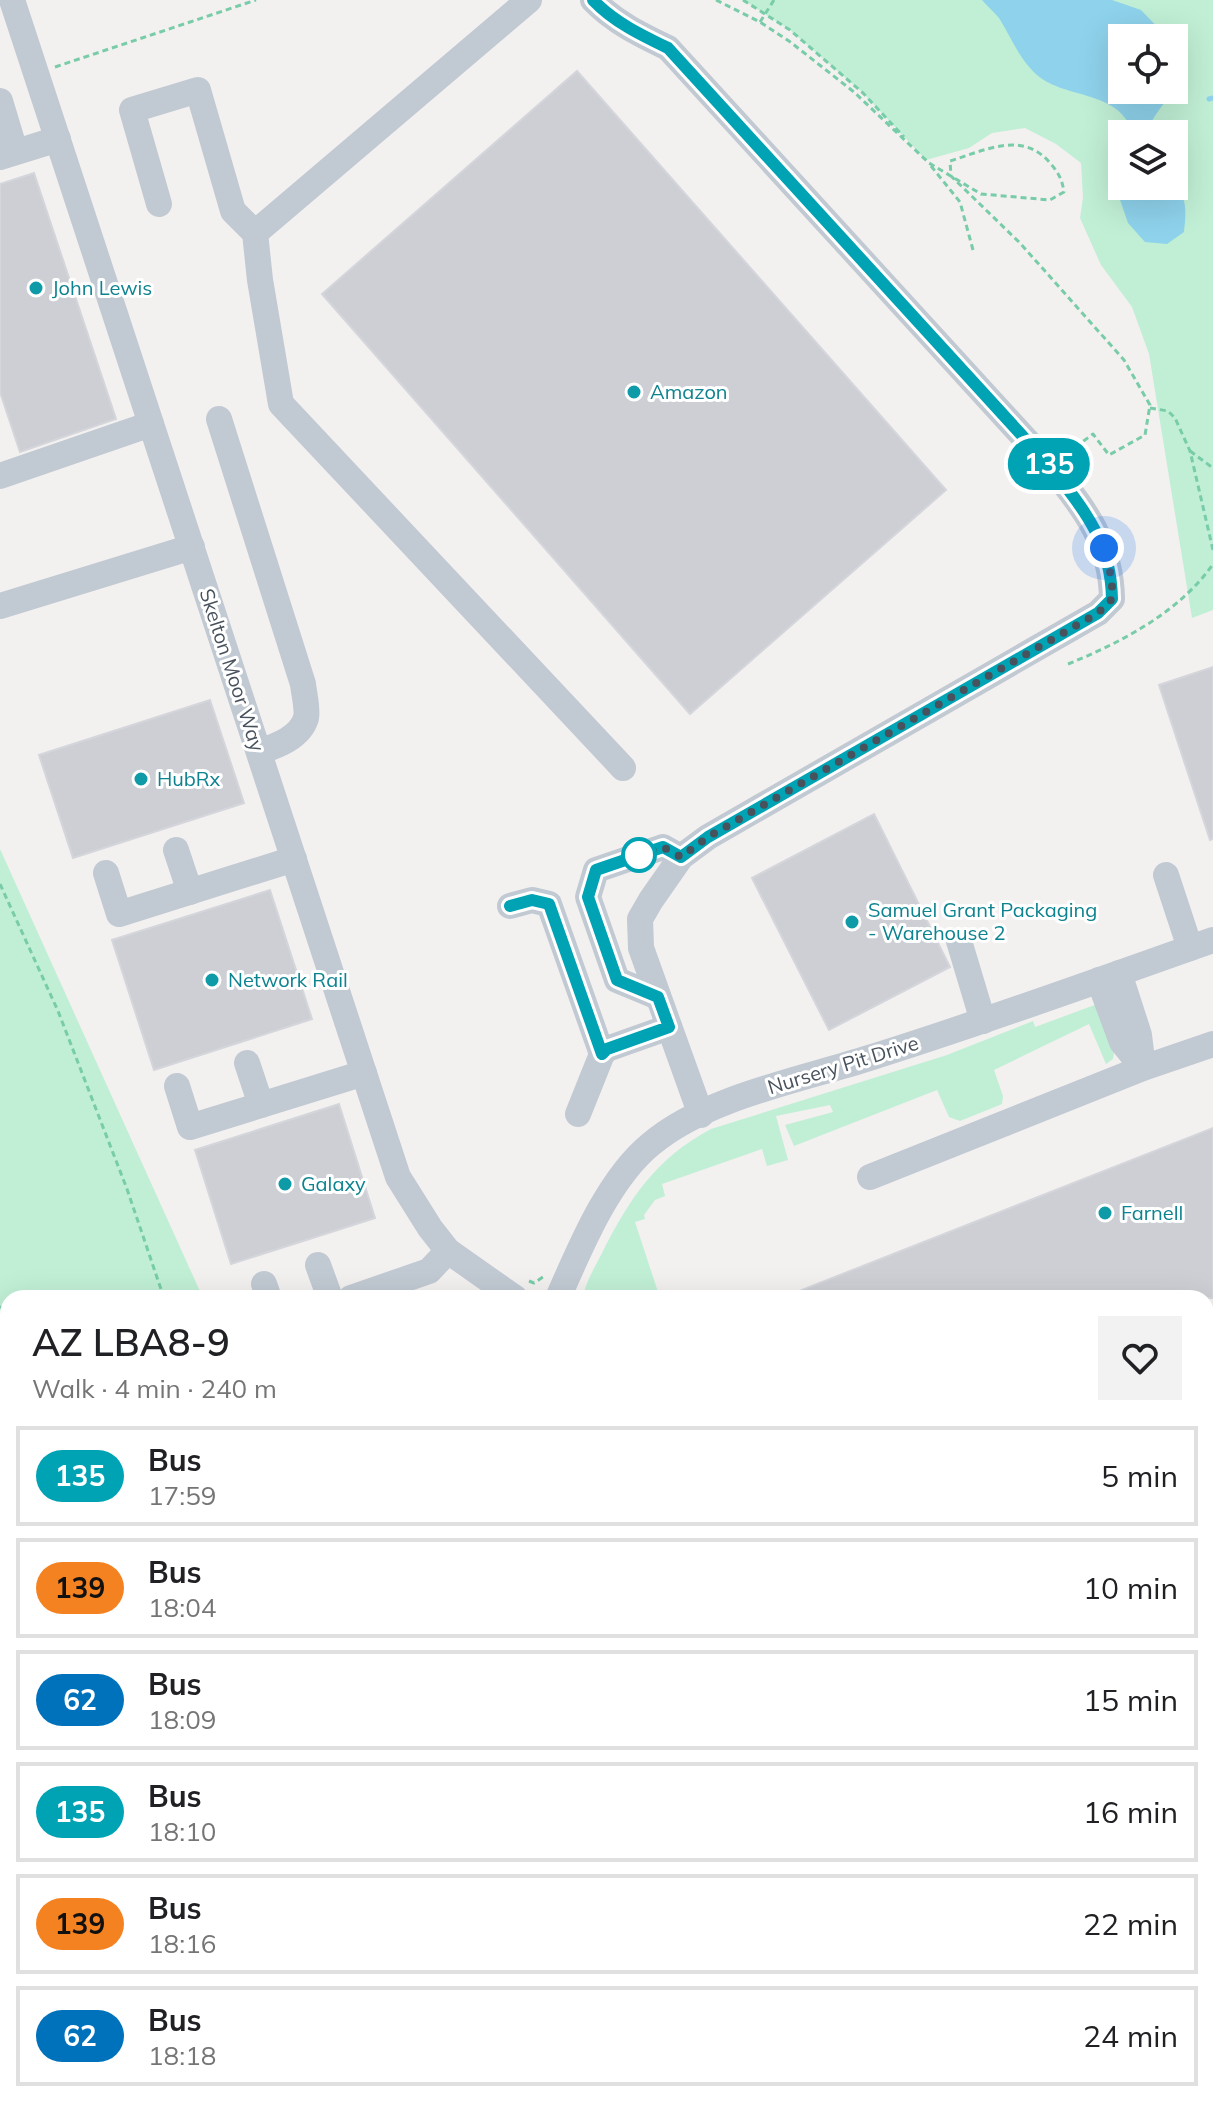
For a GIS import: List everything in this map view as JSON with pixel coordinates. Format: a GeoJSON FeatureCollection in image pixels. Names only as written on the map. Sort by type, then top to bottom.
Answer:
{"type":"FeatureCollection","features":[{"type":"Feature","properties":{"kind":"street"},"geometry":{"type":"LineString","coordinates":[[255,233],[529,0]]}},
{"type":"Feature","properties":{"kind":"street"},"geometry":{"type":"LineString","coordinates":[[593,0],[629,29],[668,48],[1050,466],[1091,519],[1104,548],[1112,580],[1112,599],[1098,613],[708,837],[681,857],[640,919],[641,948],[701,1115]]}},
{"type":"Feature","properties":{"kind":"street","name":"Skelton Moor Way"},"geometry":{"type":"LineString","coordinates":[[18,2],[58,139],[398,1177],[448,1251],[504,1290]]}},
{"type":"Feature","properties":{"kind":"street"},"geometry":{"type":"LineString","coordinates":[[159,204],[132,110],[198,90],[233,211],[255,233],[281,404],[623,768]]}},
{"type":"Feature","properties":{"kind":"street"},"geometry":{"type":"LineString","coordinates":[[0,101],[8,154],[58,139]]}},
{"type":"Feature","properties":{"kind":"street"},"geometry":{"type":"LineString","coordinates":[[219,419],[303,684],[306,717],[297,733],[277,746],[259,752]]}},
{"type":"Feature","properties":{"kind":"street"},"geometry":{"type":"LineString","coordinates":[[0,476],[151,424]]}},
{"type":"Feature","properties":{"kind":"street"},"geometry":{"type":"LineString","coordinates":[[0,606],[192,547]]}},
{"type":"Feature","properties":{"kind":"street"},"geometry":{"type":"LineString","coordinates":[[658,997],[617,980],[588,897],[596,870],[663,847],[681,857]]}},
{"type":"Feature","properties":{"kind":"street"},"geometry":{"type":"LineString","coordinates":[[176,850],[190,892]]}},
{"type":"Feature","properties":{"kind":"street"},"geometry":{"type":"LineString","coordinates":[[106,873],[119,914],[294,859]]}},
{"type":"Feature","properties":{"kind":"street"},"geometry":{"type":"LineString","coordinates":[[1166,875],[1202,944]]}},
{"type":"Feature","properties":{"kind":"street"},"geometry":{"type":"LineString","coordinates":[[510,906],[532,900],[549,904],[602,1054]]}},
{"type":"Feature","properties":{"kind":"street"},"geometry":{"type":"LineString","coordinates":[[959,941],[983,1021]]}},
{"type":"Feature","properties":{"kind":"street","name":"Nursery Pit Drive"},"geometry":{"type":"LineString","coordinates":[[562,1290],[595,1219],[629,1165],[650,1144],[683,1122],[752,1093],[983,1021],[1202,944]]}},
{"type":"Feature","properties":{"kind":"street"},"geometry":{"type":"LineString","coordinates":[[1109,977],[1139,1035],[1143,1068]]}},
{"type":"Feature","properties":{"kind":"street"},"geometry":{"type":"LineString","coordinates":[[578,1114],[602,1054],[607,1049],[669,1027]]}},
{"type":"Feature","properties":{"kind":"street"},"geometry":{"type":"LineString","coordinates":[[870,1177],[1143,1068],[1213,1044]]}},
{"type":"Feature","properties":{"kind":"street"},"geometry":{"type":"LineString","coordinates":[[247,1063],[261,1105]]}},
{"type":"Feature","properties":{"kind":"street"},"geometry":{"type":"LineString","coordinates":[[177,1086],[190,1127],[364,1073]]}},
{"type":"Feature","properties":{"kind":"street"},"geometry":{"type":"LineString","coordinates":[[374,1290],[429,1271],[448,1251]]}},
{"type":"Feature","properties":{"kind":"street"},"geometry":{"type":"LineString","coordinates":[[318,1265],[327,1290]]}},
{"type":"Feature","properties":{"kind":"path"},"geometry":{"type":"LineString","coordinates":[[55,67],[256,0]]}},
{"type":"Feature","properties":{"kind":"path"},"geometry":{"type":"LineString","coordinates":[[716,0],[789,41],[854,92],[929,163],[951,176],[981,194],[1050,200],[1064,192],[1062,176],[1040,150],[1016,143],[950,161],[951,176],[1020,243],[1124,360],[1150,408],[1145,435],[1109,455],[1093,434],[1050,466]]}},
{"type":"Feature","properties":{"kind":"path"},"geometry":{"type":"LineString","coordinates":[[743,0],[790,30],[863,93],[929,163],[960,202],[973,250]]}},
{"type":"Feature","properties":{"kind":"path"},"geometry":{"type":"LineString","coordinates":[[760,22],[774,0]]}},
{"type":"Feature","properties":{"kind":"path"},"geometry":{"type":"LineString","coordinates":[[1150,408],[1168,411],[1175,418],[1190,451],[1213,550]]}},
{"type":"Feature","properties":{"kind":"path"},"geometry":{"type":"LineString","coordinates":[[1190,451],[1213,468]]}},
{"type":"Feature","properties":{"kind":"path"},"geometry":{"type":"LineString","coordinates":[[1068,664],[1098,652],[1155,619],[1213,564]]}},
{"type":"Feature","properties":{"kind":"path"},"geometry":{"type":"LineString","coordinates":[[0,884],[58,1011],[127,1189],[161,1290]]}},
{"type":"Feature","properties":{"kind":"green space"},"geometry":{"type":"Polygon","coordinates":[[[743,0],[1213,0],[1213,610],[1192,618],[1149,354],[1132,307],[1101,265],[1080,218],[1083,198],[1081,163],[1056,144],[1025,128],[992,133],[969,148],[926,160],[863,93],[790,30],[743,0]]]}},
{"type":"Feature","properties":{"kind":"green space"},"geometry":{"type":"Polygon","coordinates":[[[0,849],[199,1290],[0,1290],[0,849]]]}},
{"type":"Feature","properties":{"kind":"green space"},"geometry":{"type":"Polygon","coordinates":[[[1100,1003],[1115,1048],[1113,1059],[1106,1064],[1089,1024],[994,1070],[1003,1096],[1002,1104],[960,1121],[949,1117],[937,1090],[794,1146],[785,1125],[833,1112],[830,1105],[776,1116],[788,1160],[767,1166],[762,1149],[662,1184],[665,1196],[655,1200],[644,1215],[645,1219],[635,1222],[657,1290],[585,1290],[612,1233],[646,1182],[674,1153],[711,1129],[947,1055],[1033,1021],[1035,1027],[1100,1003]]]}},
{"type":"Feature","properties":{"kind":"water"},"geometry":{"type":"Polygon","coordinates":[[[982,0],[1112,0],[1141,10],[1154,24],[1108,24],[1108,104],[1049,83],[1037,75],[1020,55],[999,18],[982,0]]]}},
{"type":"Feature","properties":{"kind":"water"},"geometry":{"type":"Polygon","coordinates":[[[1108,104],[1164,104],[1153,120],[1126,120],[1108,104]]]}},
{"type":"Feature","properties":{"kind":"water"},"geometry":{"type":"Polygon","coordinates":[[[1120,200],[1184,200],[1184,232],[1167,244],[1145,242],[1128,223],[1120,200]]]}},
{"type":"Feature","properties":{"kind":"building","name":"Amazon"},"geometry":{"type":"Polygon","coordinates":[[[577,71],[946,490],[690,714],[322,294],[577,71]]]}},
{"type":"Feature","properties":{"kind":"building","name":"John Lewis"},"geometry":{"type":"Polygon","coordinates":[[[34,173],[116,419],[20,452],[0,392],[0,184],[34,173]]]}},
{"type":"Feature","properties":{"kind":"building"},"geometry":{"type":"Polygon","coordinates":[[[1213,667],[1213,839],[1210,840],[1159,685],[1213,667]]]}},
{"type":"Feature","properties":{"kind":"building","name":"HubRx"},"geometry":{"type":"Polygon","coordinates":[[[210,700],[244,803],[73,858],[39,755],[210,700]]]}},
{"type":"Feature","properties":{"kind":"building","name":"Samuel Grant Packaging - Warehouse 2"},"geometry":{"type":"Polygon","coordinates":[[[874,814],[950,967],[829,1030],[752,878],[874,814]]]}},
{"type":"Feature","properties":{"kind":"building","name":"Network Rail"},"geometry":{"type":"Polygon","coordinates":[[[270,890],[312,1019],[154,1070],[112,940],[270,890]]]}},
{"type":"Feature","properties":{"kind":"building","name":"Galaxy"},"geometry":{"type":"Polygon","coordinates":[[[339,1104],[375,1218],[231,1264],[195,1150],[339,1104]]]}},
{"type":"Feature","properties":{"kind":"building","name":"Farnell"},"geometry":{"type":"Polygon","coordinates":[[[1213,1128],[1213,1290],[802,1290],[1213,1128]]]}},
{"type":"Feature","properties":{"kind":"waterway"},"geometry":{"type":"LineString","coordinates":[[1209,99],[1213,98]]}},
{"type":"Feature","properties":{"kind":"bus line","name":"135"},"geometry":{"type":"LineString","coordinates":[[510,906],[532,900],[549,904],[602,1054],[607,1049],[669,1027],[658,997],[617,980],[588,897],[596,870],[663,847],[681,857],[708,837],[1098,613],[1112,599],[1112,580],[1104,548],[1091,519],[1050,466],[668,48],[629,29],[593,0]]}},
{"type":"Feature","properties":{"kind":"place","name":"John Lewis"},"geometry":{"type":"Point","coordinates":[36,288]}},
{"type":"Feature","properties":{"kind":"place","name":"Amazon"},"geometry":{"type":"Point","coordinates":[634,392]}},
{"type":"Feature","properties":{"kind":"place","name":"HubRx"},"geometry":{"type":"Point","coordinates":[141,779]}},
{"type":"Feature","properties":{"kind":"place","name":"Samuel Grant Packaging - Warehouse 2"},"geometry":{"type":"Point","coordinates":[852,922]}},
{"type":"Feature","properties":{"kind":"place","name":"Network Rail"},"geometry":{"type":"Point","coordinates":[212,980]}},
{"type":"Feature","properties":{"kind":"place","name":"Galaxy"},"geometry":{"type":"Point","coordinates":[285,1184]}},
{"type":"Feature","properties":{"kind":"place","name":"Farnell"},"geometry":{"type":"Point","coordinates":[1105,1213]}},
{"type":"Feature","properties":{"kind":"route"},"geometry":{"type":"LineString","coordinates":[[639,855],[663,847],[681,857],[708,837],[1098,613],[1112,599],[1112,580],[1104,548]]}}]}
